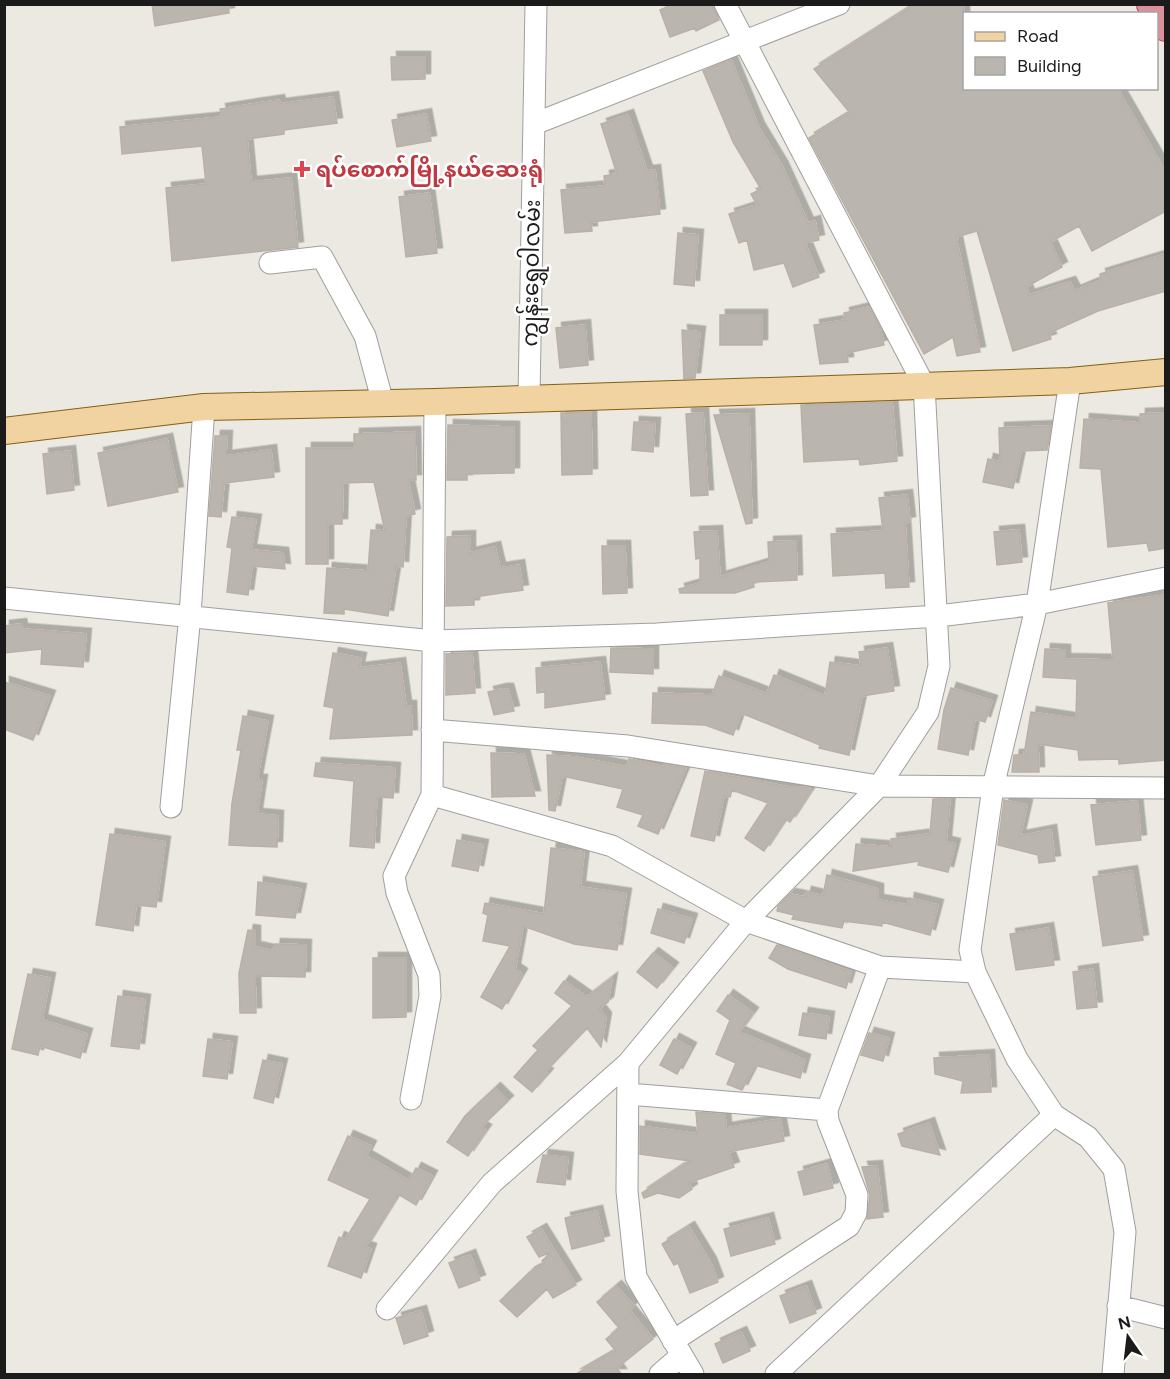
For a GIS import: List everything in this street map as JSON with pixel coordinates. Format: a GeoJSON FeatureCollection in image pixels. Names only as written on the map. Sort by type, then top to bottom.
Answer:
{"type":"FeatureCollection","features":[{"type":"Feature","properties":{"kind":"main road"},"geometry":{"type":"LineString","coordinates":[[4,431],[204,407],[435,402],[529,397],[1070,381],[1166,372]]}},
{"type":"Feature","properties":{"kind":"street","name":"ကျွန်းရွှေဝါလမ်း"},"geometry":{"type":"LineString","coordinates":[[529,397],[536,4]]}},
{"type":"Feature","properties":{"kind":"street"},"geometry":{"type":"LineString","coordinates":[[387,1309],[492,1183],[628,1063],[746,921],[879,786],[928,712],[939,666],[924,385],[725,4]]}},
{"type":"Feature","properties":{"kind":"street"},"geometry":{"type":"LineString","coordinates":[[534,124],[745,44],[839,4]]}},
{"type":"Feature","properties":{"kind":"street"},"geometry":{"type":"LineString","coordinates":[[270,263],[322,257],[365,336],[383,403]]}},
{"type":"Feature","properties":{"kind":"street"},"geometry":{"type":"LineString","coordinates":[[1070,381],[1037,604],[993,787],[970,950],[975,972],[1017,1059],[1054,1115],[1088,1137],[1114,1169],[1125,1232],[1113,1374]]}},
{"type":"Feature","properties":{"kind":"street"},"geometry":{"type":"LineString","coordinates":[[411,1099],[430,996],[429,975],[397,893],[394,876],[432,795],[435,402]]}},
{"type":"Feature","properties":{"kind":"street"},"geometry":{"type":"LineString","coordinates":[[171,807],[190,615],[204,407]]}},
{"type":"Feature","properties":{"kind":"street"},"geometry":{"type":"LineString","coordinates":[[4,598],[434,641],[657,634],[938,616],[1037,604],[1166,578]]}},
{"type":"Feature","properties":{"kind":"street"},"geometry":{"type":"LineString","coordinates":[[432,730],[628,746],[879,786],[1166,788]]}},
{"type":"Feature","properties":{"kind":"street"},"geometry":{"type":"LineString","coordinates":[[432,795],[612,846],[746,921],[880,967],[975,972]]}},
{"type":"Feature","properties":{"kind":"street"},"geometry":{"type":"LineString","coordinates":[[660,1374],[678,1348],[849,1226],[856,1213],[857,1195],[828,1120],[827,1110],[880,967]]}},
{"type":"Feature","properties":{"kind":"street"},"geometry":{"type":"LineString","coordinates":[[628,1063],[627,1191],[636,1277],[693,1374]]}},
{"type":"Feature","properties":{"kind":"street"},"geometry":{"type":"LineString","coordinates":[[628,1094],[827,1110]]}},
{"type":"Feature","properties":{"kind":"street"},"geometry":{"type":"LineString","coordinates":[[776,1374],[1054,1115]]}},
{"type":"Feature","properties":{"kind":"street"},"geometry":{"type":"LineString","coordinates":[[1118,1306],[1166,1318]]}},
{"type":"Feature","properties":{"kind":"building"},"geometry":{"type":"Polygon","coordinates":[[[152,4],[228,4],[229,13],[155,26],[152,4]]]}},
{"type":"Feature","properties":{"kind":"building"},"geometry":{"type":"Polygon","coordinates":[[[674,4],[712,4],[719,20],[696,31],[695,28],[670,37],[660,10],[674,4]]]}},
{"type":"Feature","properties":{"kind":"building"},"geometry":{"type":"Polygon","coordinates":[[[916,4],[964,4],[963,90],[1118,90],[1166,173],[1166,211],[1092,251],[1079,226],[1050,242],[1062,267],[1026,287],[1029,295],[1070,282],[1075,291],[1101,280],[1100,274],[1166,254],[1166,291],[1098,311],[1049,333],[1051,339],[1013,351],[977,231],[956,237],[980,352],[957,356],[953,337],[924,354],[809,138],[850,113],[814,69],[916,4]]]}},
{"type":"Feature","properties":{"kind":"building"},"geometry":{"type":"Polygon","coordinates":[[[391,57],[425,57],[425,79],[392,80],[391,57]]]}},
{"type":"Feature","properties":{"kind":"building"},"geometry":{"type":"Polygon","coordinates":[[[731,60],[759,128],[782,166],[808,223],[815,221],[819,240],[805,243],[819,277],[793,287],[784,263],[754,270],[747,240],[739,243],[729,214],[757,205],[751,194],[761,189],[733,142],[703,71],[731,60]]]}},
{"type":"Feature","properties":{"kind":"building"},"geometry":{"type":"Polygon","coordinates":[[[333,97],[337,123],[284,130],[284,134],[247,139],[251,182],[291,178],[298,247],[172,261],[166,188],[206,184],[202,146],[122,154],[120,127],[222,117],[220,109],[279,100],[280,104],[333,97]]]}},
{"type":"Feature","properties":{"kind":"building"},"geometry":{"type":"Polygon","coordinates":[[[426,114],[431,141],[397,147],[392,120],[426,114]]]}},
{"type":"Feature","properties":{"kind":"building"},"geometry":{"type":"Polygon","coordinates":[[[628,115],[647,171],[655,170],[660,214],[591,222],[592,231],[565,233],[561,190],[605,186],[604,176],[617,174],[601,124],[628,115]]]}},
{"type":"Feature","properties":{"kind":"building"},"geometry":{"type":"Polygon","coordinates":[[[429,193],[437,253],[406,257],[399,197],[429,193]]]}},
{"type":"Feature","properties":{"kind":"building"},"geometry":{"type":"Polygon","coordinates":[[[678,233],[698,235],[694,286],[674,284],[678,233]]]}},
{"type":"Feature","properties":{"kind":"building"},"geometry":{"type":"Polygon","coordinates":[[[869,307],[880,328],[884,345],[847,353],[848,362],[820,364],[814,325],[845,320],[844,313],[869,307]]]}},
{"type":"Feature","properties":{"kind":"building"},"geometry":{"type":"Polygon","coordinates":[[[720,315],[762,315],[762,345],[720,345],[720,315]]]}},
{"type":"Feature","properties":{"kind":"building"},"geometry":{"type":"Polygon","coordinates":[[[585,325],[588,365],[560,368],[556,328],[585,325]]]}},
{"type":"Feature","properties":{"kind":"building"},"geometry":{"type":"Polygon","coordinates":[[[682,330],[700,332],[695,378],[684,379],[682,330]]]}},
{"type":"Feature","properties":{"kind":"building"},"geometry":{"type":"Polygon","coordinates":[[[892,402],[897,461],[860,465],[859,459],[804,462],[801,405],[892,402]]]}},
{"type":"Feature","properties":{"kind":"building"},"geometry":{"type":"Polygon","coordinates":[[[591,412],[592,474],[562,475],[561,413],[591,412]]]}},
{"type":"Feature","properties":{"kind":"building"},"geometry":{"type":"Polygon","coordinates":[[[703,413],[708,495],[691,496],[686,414],[703,413]]]}},
{"type":"Feature","properties":{"kind":"building"},"geometry":{"type":"Polygon","coordinates":[[[1166,413],[1166,548],[1149,551],[1147,543],[1108,547],[1101,469],[1080,468],[1084,419],[1140,423],[1140,414],[1166,413]]]}},
{"type":"Feature","properties":{"kind":"building"},"geometry":{"type":"Polygon","coordinates":[[[749,414],[752,523],[746,524],[714,415],[749,414]]]}},
{"type":"Feature","properties":{"kind":"building"},"geometry":{"type":"Polygon","coordinates":[[[634,422],[655,423],[653,452],[632,450],[634,422]]]}},
{"type":"Feature","properties":{"kind":"building"},"geometry":{"type":"Polygon","coordinates":[[[448,425],[514,427],[514,473],[467,474],[467,480],[447,480],[448,425]]]}},
{"type":"Feature","properties":{"kind":"building"},"geometry":{"type":"Polygon","coordinates":[[[1051,426],[1047,450],[1021,451],[1013,488],[983,482],[988,459],[1000,462],[999,428],[1051,426]]]}},
{"type":"Feature","properties":{"kind":"building"},"geometry":{"type":"Polygon","coordinates":[[[415,432],[416,480],[408,480],[415,514],[406,516],[403,567],[396,566],[388,616],[344,609],[344,614],[324,613],[327,568],[368,571],[371,530],[385,531],[374,482],[343,483],[342,524],[328,524],[328,564],[306,564],[306,448],[354,448],[354,434],[415,432]]]}},
{"type":"Feature","properties":{"kind":"building"},"geometry":{"type":"Polygon","coordinates":[[[215,436],[227,436],[226,456],[271,450],[274,477],[224,483],[221,517],[209,516],[215,436]]]}},
{"type":"Feature","properties":{"kind":"building"},"geometry":{"type":"Polygon","coordinates":[[[167,439],[178,492],[108,506],[98,453],[167,439]]]}},
{"type":"Feature","properties":{"kind":"building"},"geometry":{"type":"Polygon","coordinates":[[[70,451],[74,490],[47,494],[43,454],[70,451]]]}},
{"type":"Feature","properties":{"kind":"building"},"geometry":{"type":"Polygon","coordinates":[[[907,495],[910,522],[905,523],[909,587],[886,588],[885,573],[833,576],[831,534],[883,531],[879,498],[907,495]]]}},
{"type":"Feature","properties":{"kind":"building"},"geometry":{"type":"Polygon","coordinates":[[[232,517],[256,520],[251,550],[283,553],[285,569],[252,566],[248,595],[227,592],[232,548],[227,547],[232,517]]]}},
{"type":"Feature","properties":{"kind":"building"},"geometry":{"type":"Polygon","coordinates":[[[1019,530],[1022,562],[997,565],[994,532],[1019,530]]]}},
{"type":"Feature","properties":{"kind":"building"},"geometry":{"type":"Polygon","coordinates":[[[717,531],[720,577],[769,562],[768,542],[796,541],[797,580],[753,582],[754,587],[735,593],[680,593],[679,589],[700,583],[700,558],[696,559],[694,532],[717,531]]]}},
{"type":"Feature","properties":{"kind":"building"},"geometry":{"type":"Polygon","coordinates":[[[470,536],[470,553],[495,547],[500,568],[519,565],[523,590],[474,597],[474,605],[446,606],[447,537],[470,536]]]}},
{"type":"Feature","properties":{"kind":"building"},"geometry":{"type":"Polygon","coordinates":[[[602,546],[625,546],[627,593],[603,594],[602,546]]]}},
{"type":"Feature","properties":{"kind":"building"},"geometry":{"type":"Polygon","coordinates":[[[1166,595],[1166,760],[1119,764],[1119,759],[1079,760],[1078,750],[1038,744],[1039,772],[1012,772],[1014,755],[1024,755],[1031,712],[1076,719],[1077,679],[1043,677],[1045,649],[1065,650],[1065,659],[1113,660],[1108,603],[1166,595]]]}},
{"type":"Feature","properties":{"kind":"building"},"geometry":{"type":"Polygon","coordinates":[[[21,624],[22,629],[86,634],[83,667],[41,664],[42,649],[4,653],[4,626],[21,624]]]}},
{"type":"Feature","properties":{"kind":"building"},"geometry":{"type":"Polygon","coordinates":[[[611,648],[653,649],[653,674],[610,672],[611,648]]]}},
{"type":"Feature","properties":{"kind":"building"},"geometry":{"type":"Polygon","coordinates":[[[887,648],[894,691],[862,696],[849,755],[819,748],[820,745],[741,713],[733,735],[705,725],[652,723],[653,693],[712,695],[719,676],[767,694],[774,675],[825,696],[830,662],[861,666],[859,652],[887,648]]]}},
{"type":"Feature","properties":{"kind":"building"},"geometry":{"type":"Polygon","coordinates":[[[333,653],[361,658],[359,668],[400,663],[406,706],[411,706],[412,735],[330,739],[334,708],[324,706],[333,653]]]}},
{"type":"Feature","properties":{"kind":"building"},"geometry":{"type":"Polygon","coordinates":[[[472,653],[475,693],[446,695],[446,654],[472,653]]]}},
{"type":"Feature","properties":{"kind":"building"},"geometry":{"type":"Polygon","coordinates":[[[600,662],[605,699],[545,708],[545,692],[537,693],[536,668],[600,662]]]}},
{"type":"Feature","properties":{"kind":"building"},"geometry":{"type":"Polygon","coordinates":[[[4,682],[50,696],[33,740],[4,729],[4,682]]]}},
{"type":"Feature","properties":{"kind":"building"},"geometry":{"type":"Polygon","coordinates":[[[951,688],[992,701],[985,722],[975,719],[968,755],[938,749],[944,710],[951,688]]]}},
{"type":"Feature","properties":{"kind":"building"},"geometry":{"type":"Polygon","coordinates":[[[508,689],[514,711],[494,715],[488,692],[508,689]]]}},
{"type":"Feature","properties":{"kind":"building"},"geometry":{"type":"Polygon","coordinates":[[[243,716],[268,721],[257,780],[262,780],[257,814],[278,816],[277,847],[229,845],[232,803],[241,750],[237,750],[243,716]]]}},
{"type":"Feature","properties":{"kind":"building"},"geometry":{"type":"Polygon","coordinates":[[[491,753],[524,754],[535,796],[492,797],[491,753]]]}},
{"type":"Feature","properties":{"kind":"building"},"geometry":{"type":"Polygon","coordinates":[[[547,755],[575,757],[627,767],[629,759],[664,767],[664,765],[686,768],[658,834],[638,826],[643,815],[617,807],[623,789],[562,776],[555,811],[549,810],[547,755]]]}},
{"type":"Feature","properties":{"kind":"building"},"geometry":{"type":"Polygon","coordinates":[[[316,763],[395,768],[393,798],[377,797],[374,848],[350,846],[354,781],[314,776],[316,763]]]}},
{"type":"Feature","properties":{"kind":"building"},"geometry":{"type":"Polygon","coordinates":[[[705,771],[789,787],[807,787],[811,790],[790,822],[785,819],[764,851],[745,838],[768,803],[732,790],[730,797],[724,796],[714,841],[691,836],[705,771]]]}},
{"type":"Feature","properties":{"kind":"building"},"geometry":{"type":"Polygon","coordinates":[[[933,799],[950,799],[946,842],[955,844],[948,872],[918,865],[919,861],[853,871],[856,844],[892,847],[891,839],[930,834],[933,799]]]}},
{"type":"Feature","properties":{"kind":"building"},"geometry":{"type":"Polygon","coordinates":[[[1004,800],[1027,805],[1020,836],[1051,830],[1055,861],[1039,863],[1038,855],[998,845],[1004,800]]]}},
{"type":"Feature","properties":{"kind":"building"},"geometry":{"type":"Polygon","coordinates":[[[1137,801],[1141,840],[1096,845],[1091,805],[1137,801]]]}},
{"type":"Feature","properties":{"kind":"building"},"geometry":{"type":"Polygon","coordinates":[[[110,834],[165,842],[156,907],[136,905],[133,931],[96,925],[110,834]]]}},
{"type":"Feature","properties":{"kind":"building"},"geometry":{"type":"Polygon","coordinates":[[[457,840],[483,845],[478,871],[452,866],[457,840]]]}},
{"type":"Feature","properties":{"kind":"building"},"geometry":{"type":"Polygon","coordinates":[[[551,848],[584,852],[580,887],[626,894],[621,924],[616,922],[621,926],[617,950],[574,944],[523,926],[515,969],[522,974],[502,1009],[481,997],[510,946],[483,941],[488,915],[483,913],[485,903],[544,914],[551,848]]]}},
{"type":"Feature","properties":{"kind":"building"},"geometry":{"type":"Polygon","coordinates":[[[1132,871],[1143,940],[1103,946],[1093,877],[1132,871]]]}},
{"type":"Feature","properties":{"kind":"building"},"geometry":{"type":"Polygon","coordinates":[[[827,875],[878,889],[878,900],[908,905],[909,898],[938,905],[930,935],[882,922],[882,926],[844,921],[842,928],[792,919],[794,915],[777,911],[778,906],[790,894],[805,897],[806,892],[823,896],[827,875]]]}},
{"type":"Feature","properties":{"kind":"building"},"geometry":{"type":"Polygon","coordinates":[[[258,882],[301,889],[295,918],[256,915],[258,882]]]}},
{"type":"Feature","properties":{"kind":"building"},"geometry":{"type":"Polygon","coordinates":[[[658,909],[692,919],[684,943],[651,933],[658,909]]]}},
{"type":"Feature","properties":{"kind":"building"},"geometry":{"type":"Polygon","coordinates":[[[1048,928],[1054,965],[1016,970],[1010,934],[1048,928]]]}},
{"type":"Feature","properties":{"kind":"building"},"geometry":{"type":"Polygon","coordinates":[[[248,930],[255,931],[255,947],[274,951],[275,944],[306,945],[305,977],[255,976],[256,1013],[240,1013],[239,973],[248,930]]]}},
{"type":"Feature","properties":{"kind":"building"},"geometry":{"type":"Polygon","coordinates":[[[777,945],[851,972],[846,988],[788,969],[769,958],[777,945]]]}},
{"type":"Feature","properties":{"kind":"building"},"geometry":{"type":"Polygon","coordinates":[[[653,953],[673,968],[657,988],[637,972],[653,953]]]}},
{"type":"Feature","properties":{"kind":"building"},"geometry":{"type":"Polygon","coordinates":[[[373,958],[406,958],[406,1017],[373,1018],[373,958]]]}},
{"type":"Feature","properties":{"kind":"building"},"geometry":{"type":"Polygon","coordinates":[[[1093,969],[1097,1007],[1077,1009],[1073,972],[1093,969]]]}},
{"type":"Feature","properties":{"kind":"building"},"geometry":{"type":"Polygon","coordinates":[[[28,974],[50,978],[42,1020],[87,1034],[80,1058],[40,1046],[38,1055],[12,1049],[28,974]]]}},
{"type":"Feature","properties":{"kind":"building"},"geometry":{"type":"Polygon","coordinates":[[[612,978],[608,1002],[599,1009],[606,1018],[601,1047],[587,1028],[545,1072],[548,1074],[532,1092],[514,1077],[538,1050],[533,1046],[572,1006],[555,993],[564,981],[587,997],[612,978]]]}},
{"type":"Feature","properties":{"kind":"building"},"geometry":{"type":"Polygon","coordinates":[[[728,995],[753,1013],[739,1032],[805,1060],[800,1078],[755,1065],[742,1090],[727,1084],[736,1063],[716,1054],[730,1020],[717,1011],[728,995]]]}},
{"type":"Feature","properties":{"kind":"building"},"geometry":{"type":"Polygon","coordinates":[[[118,996],[145,1000],[139,1049],[111,1046],[118,996]]]}},
{"type":"Feature","properties":{"kind":"building"},"geometry":{"type":"Polygon","coordinates":[[[803,1013],[829,1017],[826,1039],[799,1035],[803,1013]]]}},
{"type":"Feature","properties":{"kind":"building"},"geometry":{"type":"Polygon","coordinates":[[[869,1033],[889,1038],[883,1061],[861,1055],[869,1033]]]}},
{"type":"Feature","properties":{"kind":"building"},"geometry":{"type":"Polygon","coordinates":[[[208,1039],[232,1042],[227,1079],[203,1076],[208,1039]]]}},
{"type":"Feature","properties":{"kind":"building"},"geometry":{"type":"Polygon","coordinates":[[[674,1039],[691,1048],[677,1074],[660,1065],[674,1039]]]}},
{"type":"Feature","properties":{"kind":"building"},"geometry":{"type":"Polygon","coordinates":[[[989,1055],[991,1092],[961,1093],[963,1081],[935,1074],[934,1058],[989,1055]]]}},
{"type":"Feature","properties":{"kind":"building"},"geometry":{"type":"Polygon","coordinates":[[[263,1060],[282,1064],[273,1103],[254,1098],[263,1060]]]}},
{"type":"Feature","properties":{"kind":"building"},"geometry":{"type":"Polygon","coordinates":[[[495,1088],[508,1101],[481,1127],[486,1130],[468,1156],[447,1142],[465,1116],[495,1088]]]}},
{"type":"Feature","properties":{"kind":"building"},"geometry":{"type":"Polygon","coordinates":[[[696,1112],[725,1115],[726,1128],[780,1119],[784,1141],[728,1152],[734,1167],[688,1183],[692,1189],[679,1198],[658,1193],[644,1198],[642,1193],[690,1161],[640,1154],[640,1126],[698,1134],[696,1112]]]}},
{"type":"Feature","properties":{"kind":"building"},"geometry":{"type":"Polygon","coordinates":[[[929,1123],[940,1155],[902,1146],[898,1134],[929,1123]]]}},
{"type":"Feature","properties":{"kind":"building"},"geometry":{"type":"Polygon","coordinates":[[[348,1136],[371,1146],[366,1156],[409,1181],[416,1168],[432,1176],[416,1205],[398,1194],[365,1247],[371,1249],[361,1278],[328,1266],[339,1237],[345,1240],[370,1199],[328,1180],[348,1136]]]}},
{"type":"Feature","properties":{"kind":"building"},"geometry":{"type":"Polygon","coordinates":[[[543,1155],[568,1158],[565,1185],[537,1182],[543,1155]]]}},
{"type":"Feature","properties":{"kind":"building"},"geometry":{"type":"Polygon","coordinates":[[[827,1164],[833,1188],[804,1195],[798,1172],[827,1164]]]}},
{"type":"Feature","properties":{"kind":"building"},"geometry":{"type":"Polygon","coordinates":[[[877,1166],[883,1217],[867,1219],[870,1195],[862,1167],[877,1166]]]}},
{"type":"Feature","properties":{"kind":"building"},"geometry":{"type":"Polygon","coordinates":[[[597,1211],[604,1241],[572,1249],[565,1218],[597,1211]]]}},
{"type":"Feature","properties":{"kind":"building"},"geometry":{"type":"Polygon","coordinates":[[[768,1218],[775,1244],[731,1256],[724,1229],[768,1218]]]}},
{"type":"Feature","properties":{"kind":"building"},"geometry":{"type":"Polygon","coordinates":[[[689,1227],[711,1263],[718,1282],[690,1293],[678,1263],[674,1265],[662,1244],[689,1227]]]}},
{"type":"Feature","properties":{"kind":"building"},"geometry":{"type":"Polygon","coordinates":[[[541,1229],[576,1285],[553,1298],[547,1289],[517,1317],[500,1301],[530,1272],[544,1265],[542,1261],[551,1252],[539,1257],[527,1237],[541,1229]]]}},
{"type":"Feature","properties":{"kind":"building"},"geometry":{"type":"Polygon","coordinates":[[[470,1255],[480,1280],[459,1288],[449,1263],[470,1255]]]}},
{"type":"Feature","properties":{"kind":"building"},"geometry":{"type":"Polygon","coordinates":[[[616,1286],[634,1306],[629,1310],[653,1339],[617,1368],[621,1374],[576,1374],[616,1351],[606,1339],[619,1328],[597,1302],[616,1286]]]}},
{"type":"Feature","properties":{"kind":"building"},"geometry":{"type":"Polygon","coordinates":[[[806,1286],[816,1313],[790,1323],[780,1296],[806,1286]]]}},
{"type":"Feature","properties":{"kind":"building"},"geometry":{"type":"Polygon","coordinates":[[[421,1311],[428,1336],[404,1344],[396,1318],[421,1311]]]}},
{"type":"Feature","properties":{"kind":"building"},"geometry":{"type":"Polygon","coordinates":[[[741,1332],[750,1351],[723,1363],[715,1344],[741,1332]]]}},
{"type":"Feature","properties":{"kind":"place","name":"ရပ်စောက်မြို့နယ်ဆေးရုံ"},"geometry":{"type":"Point","coordinates":[302,169]}}]}
